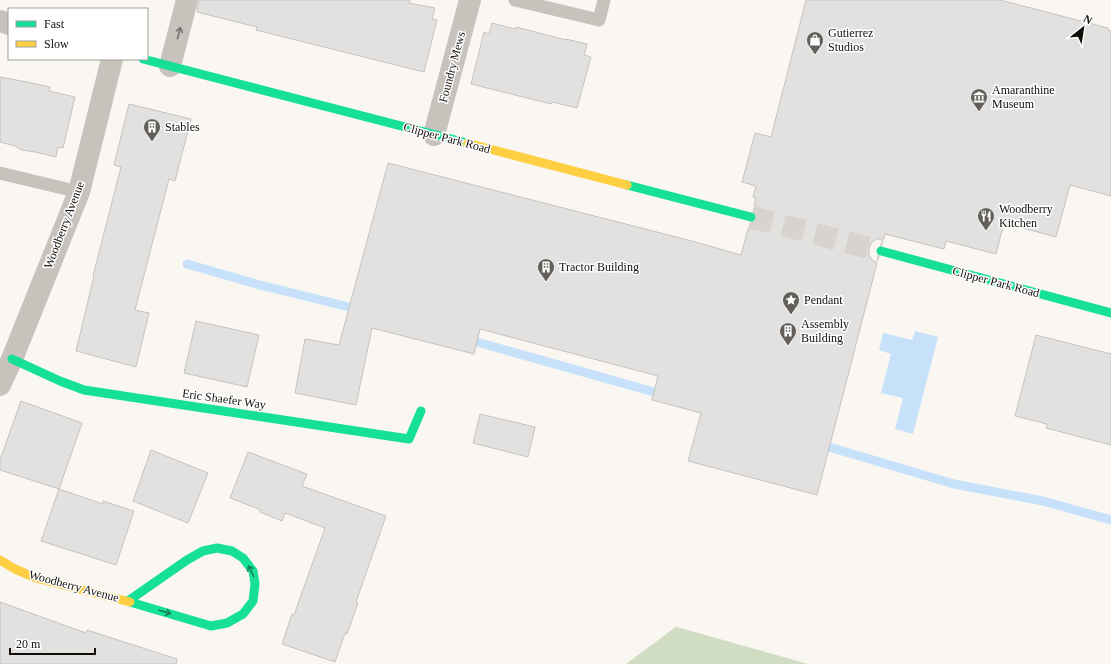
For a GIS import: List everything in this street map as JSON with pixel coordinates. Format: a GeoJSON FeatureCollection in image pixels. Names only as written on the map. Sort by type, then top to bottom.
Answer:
{"type":"FeatureCollection","features":[{"type":"Feature","properties":{"kind":"street"},"geometry":{"type":"LineString","coordinates":[[170,66],[187,0]]}},
{"type":"Feature","properties":{"kind":"street","name":"Foundry Mews"},"geometry":{"type":"LineString","coordinates":[[434,135],[470,0]]}},
{"type":"Feature","properties":{"kind":"street","name":"Woodberry Avenue"},"geometry":{"type":"LineString","coordinates":[[0,385],[12,359],[79,192],[112,60]]}},
{"type":"Feature","properties":{"kind":"street","name":"Clipper Park Road"},"geometry":{"type":"LineString","coordinates":[[147,60],[751,217]]}},
{"type":"Feature","properties":{"kind":"street","name":"Clipper Park Road"},"geometry":{"type":"LineString","coordinates":[[881,251],[1111,313]]}},
{"type":"Feature","properties":{"kind":"street","name":"Eric Shaefer Way"},"geometry":{"type":"LineString","coordinates":[[12,359],[60,381],[84,390],[409,439],[421,411]]}},
{"type":"Feature","properties":{"kind":"street","name":"Woodberry Avenue"},"geometry":{"type":"LineString","coordinates":[[0,560],[15,569],[36,578],[128,601],[211,626],[227,623],[243,614],[253,601],[255,584],[254,571],[243,558],[232,550],[216,548],[203,551],[187,560],[128,601]]}},
{"type":"Feature","properties":{"kind":"lane"},"geometry":{"type":"LineString","coordinates":[[515,0],[599,20],[604,0]]}},
{"type":"Feature","properties":{"kind":"lane"},"geometry":{"type":"LineString","coordinates":[[0,173],[79,192]]}},
{"type":"Feature","properties":{"kind":"green space"},"geometry":{"type":"Polygon","coordinates":[[[677,627],[808,664],[626,664],[677,627]]]}},
{"type":"Feature","properties":{"kind":"water"},"geometry":{"type":"Polygon","coordinates":[[[915,331],[938,337],[913,434],[895,429],[903,398],[881,393],[891,354],[879,350],[883,333],[912,340],[915,331]]]}},
{"type":"Feature","properties":{"kind":"building"},"geometry":{"type":"Polygon","coordinates":[[[199,0],[410,0],[409,3],[435,8],[432,19],[437,20],[424,72],[256,30],[257,27],[197,12],[199,0]]]}},
{"type":"Feature","properties":{"kind":"building"},"geometry":{"type":"Polygon","coordinates":[[[806,0],[1000,0],[1108,28],[1108,30],[1111,31],[1111,196],[1070,185],[1056,237],[1004,223],[996,254],[946,241],[944,249],[885,234],[884,239],[877,239],[872,242],[869,248],[869,255],[872,260],[877,263],[817,495],[688,461],[701,413],[652,400],[658,376],[480,329],[474,354],[372,328],[356,405],[295,393],[305,339],[339,345],[388,163],[741,255],[748,229],[754,229],[760,226],[763,220],[763,213],[760,208],[754,205],[756,198],[753,197],[756,186],[742,182],[755,133],[771,137],[806,0]]]}},
{"type":"Feature","properties":{"kind":"building"},"geometry":{"type":"Polygon","coordinates":[[[492,23],[515,29],[516,27],[587,44],[584,55],[591,57],[577,108],[552,102],[551,104],[471,84],[484,32],[489,34],[492,23]]]}},
{"type":"Feature","properties":{"kind":"building"},"geometry":{"type":"Polygon","coordinates":[[[0,77],[50,87],[49,91],[75,97],[63,148],[58,147],[56,157],[22,150],[15,146],[0,142],[0,77]]]}},
{"type":"Feature","properties":{"kind":"building"},"geometry":{"type":"Polygon","coordinates":[[[129,104],[191,119],[175,181],[169,179],[135,310],[149,313],[136,367],[76,351],[93,276],[121,167],[114,165],[129,104]]]}},
{"type":"Feature","properties":{"kind":"building"},"geometry":{"type":"Polygon","coordinates":[[[196,321],[259,335],[247,387],[184,373],[196,321]]]}},
{"type":"Feature","properties":{"kind":"building"},"geometry":{"type":"Polygon","coordinates":[[[1036,335],[1111,354],[1111,445],[1046,428],[1047,424],[1015,416],[1036,335]]]}},
{"type":"Feature","properties":{"kind":"building"},"geometry":{"type":"Polygon","coordinates":[[[21,401],[82,423],[59,489],[0,470],[0,460],[21,401]]]}},
{"type":"Feature","properties":{"kind":"building"},"geometry":{"type":"Polygon","coordinates":[[[480,414],[535,427],[528,457],[473,443],[480,414]]]}},
{"type":"Feature","properties":{"kind":"building"},"geometry":{"type":"Polygon","coordinates":[[[151,450],[208,473],[188,523],[133,501],[151,450]]]}},
{"type":"Feature","properties":{"kind":"building"},"geometry":{"type":"Polygon","coordinates":[[[248,452],[307,474],[302,486],[386,516],[356,602],[358,603],[347,634],[345,633],[335,662],[282,644],[325,528],[285,513],[282,521],[260,512],[261,510],[230,498],[248,452]]]}},
{"type":"Feature","properties":{"kind":"building"},"geometry":{"type":"Polygon","coordinates":[[[59,489],[103,504],[103,501],[134,511],[116,565],[41,541],[59,489]]]}},
{"type":"Feature","properties":{"kind":"building"},"geometry":{"type":"Polygon","coordinates":[[[0,602],[86,633],[87,630],[177,659],[176,664],[0,664],[0,602]]]}},
{"type":"Feature","properties":{"kind":"waterway"},"geometry":{"type":"LineString","coordinates":[[187,264],[260,285],[349,307]]}},
{"type":"Feature","properties":{"kind":"waterway"},"geometry":{"type":"LineString","coordinates":[[477,342],[654,392]]}},
{"type":"Feature","properties":{"kind":"waterway"},"geometry":{"type":"LineString","coordinates":[[829,447],[954,484],[1043,501],[1111,520]]}},
{"type":"Feature","properties":{"kind":"tunnel"},"geometry":{"type":"LineString","coordinates":[[751,217],[881,251]]}},
{"type":"Feature","properties":{"kind":"traffic: fast"},"geometry":{"type":"LineString","coordinates":[[147,60],[467,143]]}},
{"type":"Feature","properties":{"kind":"traffic: fast"},"geometry":{"type":"LineString","coordinates":[[627,185],[751,217]]}},
{"type":"Feature","properties":{"kind":"traffic: fast"},"geometry":{"type":"LineString","coordinates":[[881,251],[1111,313]]}},
{"type":"Feature","properties":{"kind":"traffic: fast"},"geometry":{"type":"LineString","coordinates":[[12,359],[60,381],[84,390],[409,439],[421,411]]}},
{"type":"Feature","properties":{"kind":"traffic: fast"},"geometry":{"type":"LineString","coordinates":[[128,601],[187,560],[203,551],[217,548],[232,551],[243,558],[253,571],[255,584],[253,601],[243,614],[227,623],[211,626],[130,602]]}},
{"type":"Feature","properties":{"kind":"traffic: slow"},"geometry":{"type":"LineString","coordinates":[[467,143],[627,185]]}},
{"type":"Feature","properties":{"kind":"traffic: slow"},"geometry":{"type":"LineString","coordinates":[[0,560],[15,569],[36,578],[130,602]]}},
{"type":"Feature","properties":{"kind":"place","name":"Gutierrez Studios"},"geometry":{"type":"Point","coordinates":[815,55]}},
{"type":"Feature","properties":{"kind":"place","name":"Amaranthine Museum"},"geometry":{"type":"Point","coordinates":[979,112]}},
{"type":"Feature","properties":{"kind":"place","name":"Stables"},"geometry":{"type":"Point","coordinates":[152,142]}},
{"type":"Feature","properties":{"kind":"place","name":"Woodberry Kitchen"},"geometry":{"type":"Point","coordinates":[986,231]}},
{"type":"Feature","properties":{"kind":"place","name":"Tractor Building"},"geometry":{"type":"Point","coordinates":[546,282]}},
{"type":"Feature","properties":{"kind":"place","name":"Pendant"},"geometry":{"type":"Point","coordinates":[791,315]}},
{"type":"Feature","properties":{"kind":"place","name":"Assembly Building"},"geometry":{"type":"Point","coordinates":[788,346]}}]}
